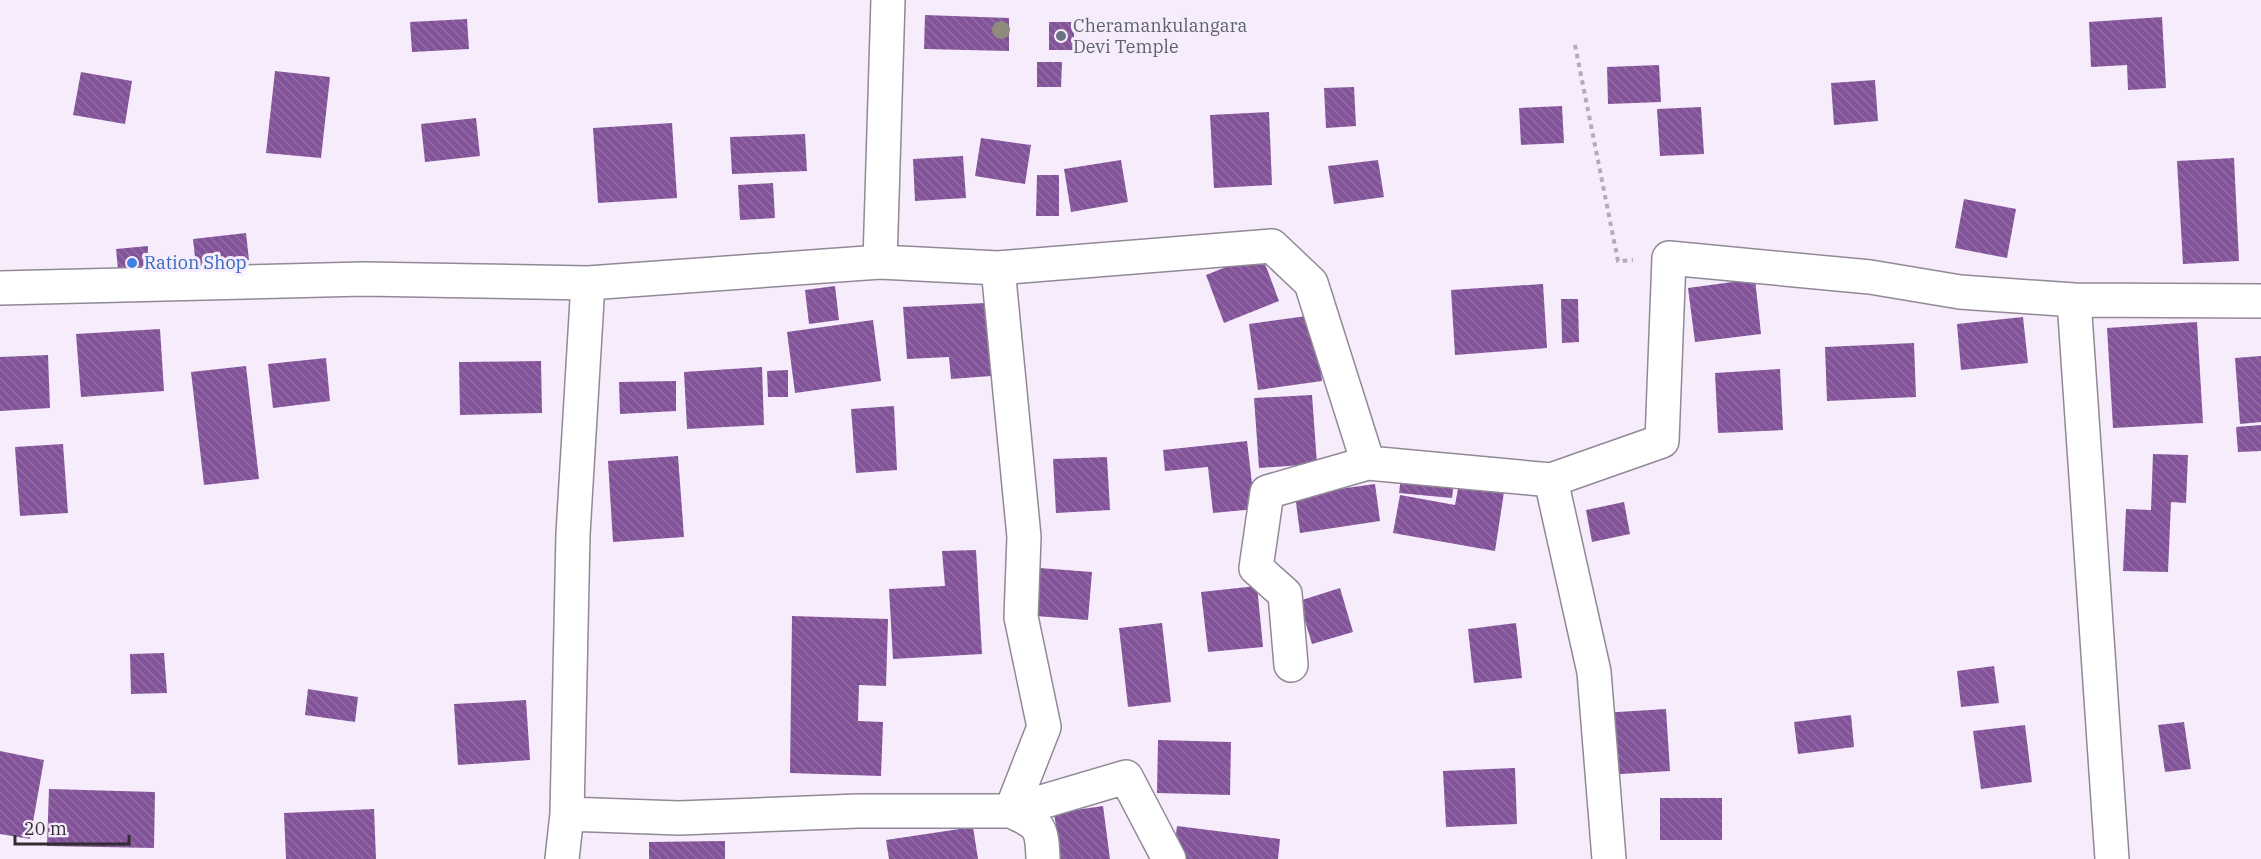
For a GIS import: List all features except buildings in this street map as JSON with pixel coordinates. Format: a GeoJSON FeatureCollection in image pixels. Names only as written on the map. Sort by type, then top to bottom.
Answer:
{"type":"FeatureCollection","features":[{"type":"Feature","properties":{"kind":"street"},"geometry":{"type":"LineString","coordinates":[[880,262],[888,0]]}},
{"type":"Feature","properties":{"kind":"street"},"geometry":{"type":"LineString","coordinates":[[0,288],[363,279],[588,283],[880,262],[998,268],[1272,246],[1311,283],[1368,463]]}},
{"type":"Feature","properties":{"kind":"street"},"geometry":{"type":"LineString","coordinates":[[1291,665],[1285,594],[1256,568],[1267,492],[1368,463],[1551,480],[1662,441],[1669,258],[1870,277],[1960,292],[2074,300],[2256,307]]}},
{"type":"Feature","properties":{"kind":"street"},"geometry":{"type":"LineString","coordinates":[[998,268],[1024,537],[1021,617],[1044,727],[1011,811]]}},
{"type":"Feature","properties":{"kind":"street"},"geometry":{"type":"LineString","coordinates":[[562,859],[567,814],[573,534],[588,283]]}},
{"type":"Feature","properties":{"kind":"street"},"geometry":{"type":"LineString","coordinates":[[2074,300],[2112,859]]}},
{"type":"Feature","properties":{"kind":"street"},"geometry":{"type":"LineString","coordinates":[[1551,480],[1594,672],[1610,859]]}},
{"type":"Feature","properties":{"kind":"street"},"geometry":{"type":"LineString","coordinates":[[567,814],[679,818],[858,812],[1011,811],[1125,777],[1169,859]]}},
{"type":"Feature","properties":{"kind":"street"},"geometry":{"type":"LineString","coordinates":[[1011,811],[1031,820],[1042,834],[1043,859]]}},
{"type":"Feature","properties":{"kind":"path"},"geometry":{"type":"LineString","coordinates":[[1575,45],[1618,261],[1669,258]]}},
{"type":"Feature","properties":{"kind":"place","name":"Cheramankulangara Devi Temple"},"geometry":{"type":"Point","coordinates":[1061,36]}},
{"type":"Feature","properties":{"kind":"place","name":"Ration Shop"},"geometry":{"type":"Point","coordinates":[132,263]}}]}
